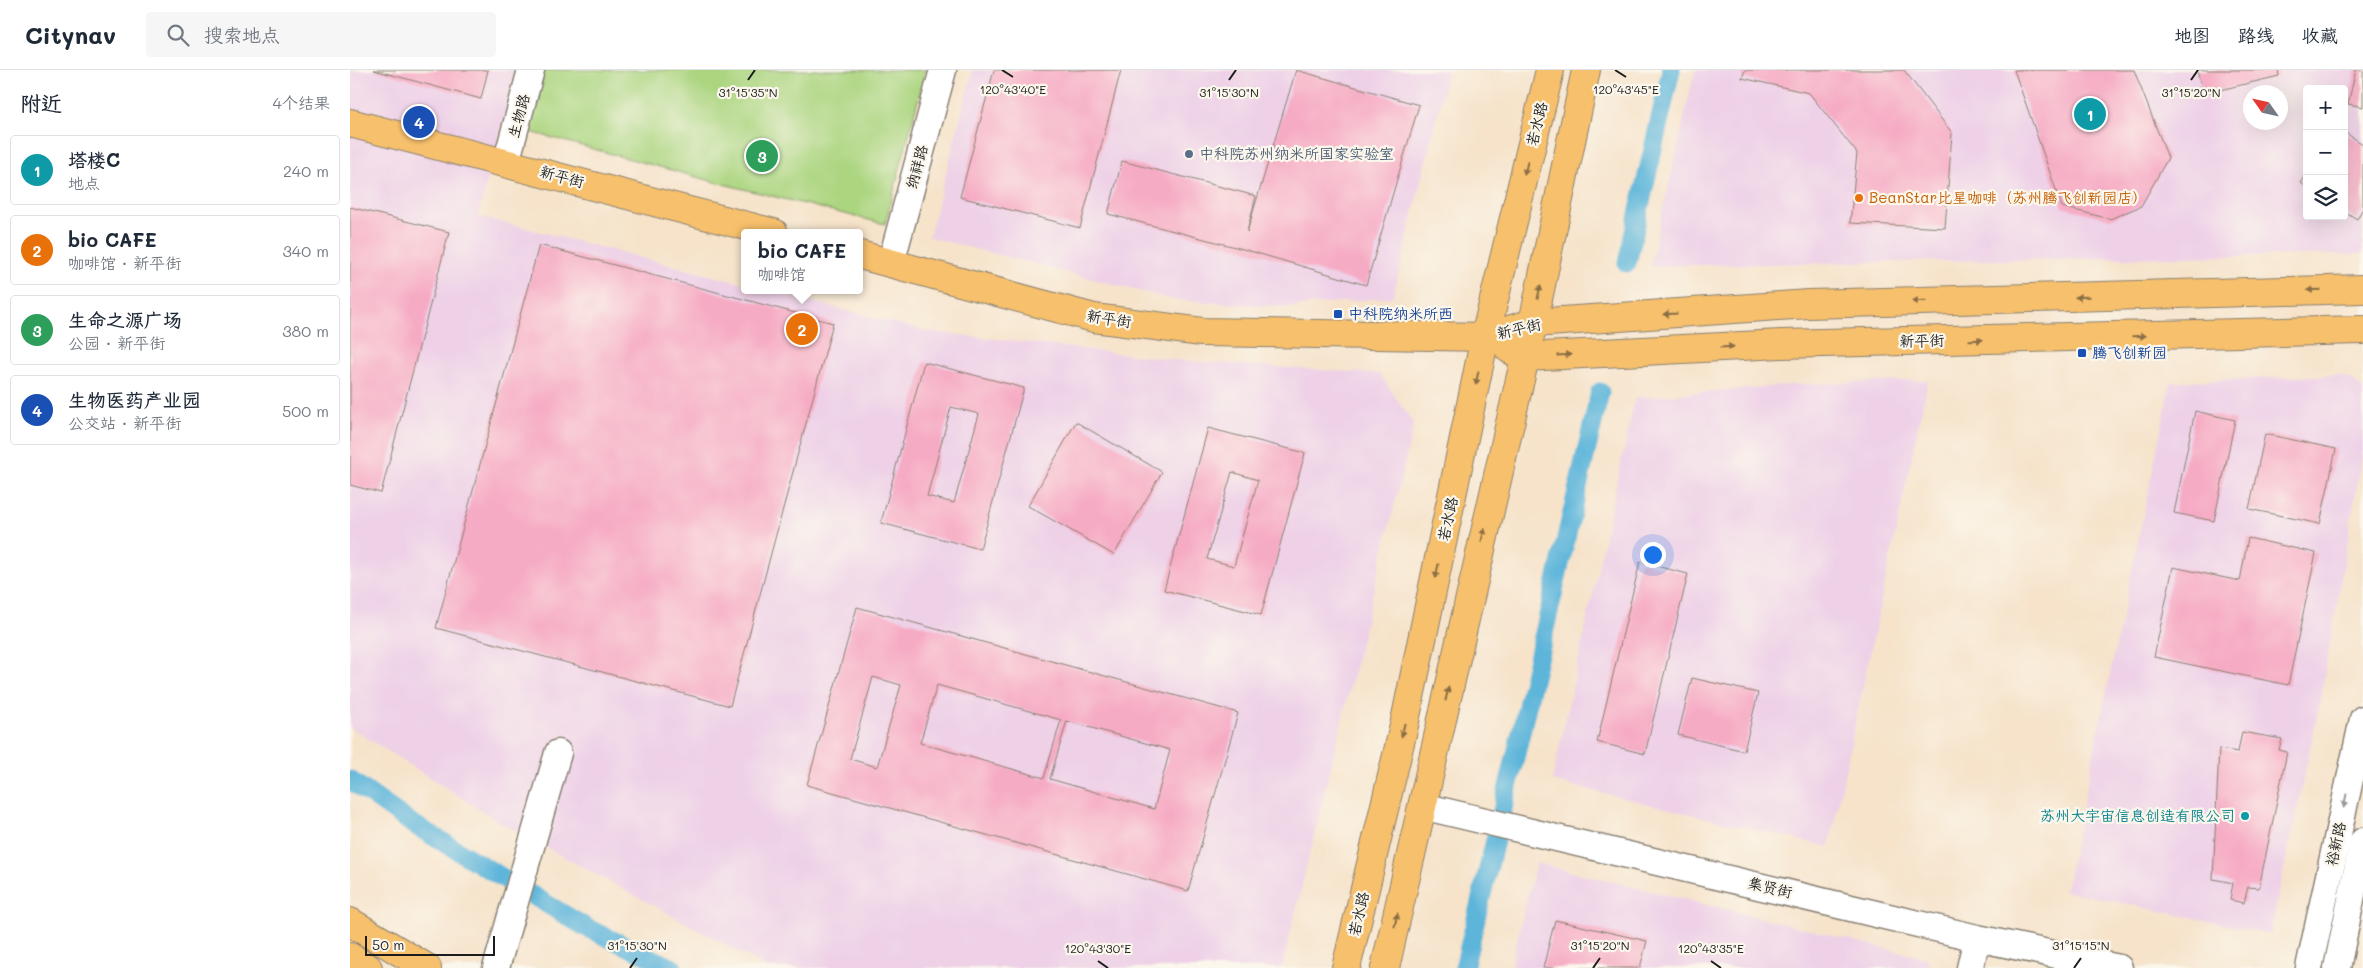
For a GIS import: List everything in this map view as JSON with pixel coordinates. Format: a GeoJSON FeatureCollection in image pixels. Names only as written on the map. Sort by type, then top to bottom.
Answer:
{"type":"FeatureCollection","features":[{"type":"Feature","properties":{"kind":"main road","name":"若水路"},"geometry":{"type":"LineString","coordinates":[[1346,968],[1406,717],[1485,337],[1550,70]]}},
{"type":"Feature","properties":{"kind":"main road"},"geometry":{"type":"LineString","coordinates":[[1385,968],[1533,323],[1586,70]]}},
{"type":"Feature","properties":{"kind":"main road","name":"新平街"},"geometry":{"type":"LineString","coordinates":[[350,123],[759,229]]}},
{"type":"Feature","properties":{"kind":"main road","name":"新平街"},"geometry":{"type":"LineString","coordinates":[[863,256],[1094,318],[1202,332],[1485,337],[1533,323],[1809,304],[2363,289]]}},
{"type":"Feature","properties":{"kind":"main road","name":"新平街"},"geometry":{"type":"LineString","coordinates":[[1485,337],[1524,357],[1781,344],[2363,330]]}},
{"type":"Feature","properties":{"kind":"main road"},"geometry":{"type":"LineString","coordinates":[[350,922],[427,968]]}},
{"type":"Feature","properties":{"kind":"main road"},"geometry":{"type":"LineString","coordinates":[[350,957],[368,968]]}},
{"type":"Feature","properties":{"kind":"street","name":"生物路"},"geometry":{"type":"LineString","coordinates":[[506,163],[531,70]]}},
{"type":"Feature","properties":{"kind":"street","name":"纳祥路"},"geometry":{"type":"LineString","coordinates":[[891,264],[943,70]]}},
{"type":"Feature","properties":{"kind":"street","name":"裕新路"},"geometry":{"type":"LineString","coordinates":[[2309,968],[2363,719]]}},
{"type":"Feature","properties":{"kind":"street"},"geometry":{"type":"LineString","coordinates":[[496,968],[558,753]]}},
{"type":"Feature","properties":{"kind":"street","name":"集贤街"},"geometry":{"type":"LineString","coordinates":[[1422,806],[1978,938],[2119,968]]}},
{"type":"Feature","properties":{"kind":"street","name":"裕新路"},"geometry":{"type":"LineString","coordinates":[[2337,968],[2363,841]]}},
{"type":"Feature","properties":{"kind":"street"},"geometry":{"type":"LineString","coordinates":[[1970,968],[1978,938]]}},
{"type":"Feature","properties":{"kind":"shaded area"},"geometry":{"type":"Polygon","coordinates":[[[350,70],[517,70],[478,216],[741,283],[741,294],[783,294],[925,331],[1186,361],[1380,374],[1414,424],[1282,968],[769,968],[501,823],[350,727],[350,70]]]}},
{"type":"Feature","properties":{"kind":"shaded area","name":"中科院苏州纳米所国家实验室"},"geometry":{"type":"Polygon","coordinates":[[[973,70],[1448,70],[1393,297],[1288,307],[1174,300],[929,237],[973,70]]]}},
{"type":"Feature","properties":{"kind":"shaded area"},"geometry":{"type":"Polygon","coordinates":[[[1695,70],[2363,70],[2363,254],[1650,266],[1695,70]]]}},
{"type":"Feature","properties":{"kind":"shaded area"},"geometry":{"type":"Polygon","coordinates":[[[2339,375],[2352,379],[2363,390],[2363,450],[2319,707],[2270,934],[2065,891],[2171,382],[2339,375]]]}},
{"type":"Feature","properties":{"kind":"shaded area"},"geometry":{"type":"Polygon","coordinates":[[[1928,380],[1829,847],[1552,781],[1635,398],[1788,385],[1928,380]]]}},
{"type":"Feature","properties":{"kind":"shaded area"},"geometry":{"type":"Polygon","coordinates":[[[1536,863],[1929,959],[1927,968],[1510,968],[1536,863]]]}},
{"type":"Feature","properties":{"kind":"green space"},"geometry":{"type":"Polygon","coordinates":[[[544,70],[926,70],[885,224],[715,182],[527,131],[544,70]]]}},
{"type":"Feature","properties":{"kind":"building"},"geometry":{"type":"Polygon","coordinates":[[[374,70],[488,70],[481,99],[374,70]]]}},
{"type":"Feature","properties":{"kind":"building"},"geometry":{"type":"Polygon","coordinates":[[[994,70],[1121,70],[1080,228],[960,197],[994,70]]]}},
{"type":"Feature","properties":{"kind":"building"},"geometry":{"type":"Polygon","coordinates":[[[1296,70],[1419,105],[1366,285],[1243,249],[1108,214],[1122,161],[1256,196],[1247,232],[1296,70]]]}},
{"type":"Feature","properties":{"kind":"building"},"geometry":{"type":"Polygon","coordinates":[[[1745,70],[1904,70],[1952,133],[1945,228],[1850,223],[1857,153],[1809,93],[1742,78],[1745,70]]]}},
{"type":"Feature","properties":{"kind":"building"},"geometry":{"type":"Polygon","coordinates":[[[2014,70],[2134,70],[2168,158],[2141,206],[2110,219],[2062,207],[2014,70]]]}},
{"type":"Feature","properties":{"kind":"building"},"geometry":{"type":"Polygon","coordinates":[[[2197,70],[2278,70],[2279,76],[2203,94],[2197,70]]]}},
{"type":"Feature","properties":{"kind":"building"},"geometry":{"type":"Polygon","coordinates":[[[2356,70],[2363,70],[2363,107],[2348,104],[2356,70]]]}},
{"type":"Feature","properties":{"kind":"building"},"geometry":{"type":"Polygon","coordinates":[[[2348,135],[2363,144],[2363,208],[2357,219],[2348,213],[2348,135]]]}},
{"type":"Feature","properties":{"kind":"building"},"geometry":{"type":"Polygon","coordinates":[[[350,207],[449,232],[381,493],[350,485],[350,207]]]}},
{"type":"Feature","properties":{"kind":"building"},"geometry":{"type":"Polygon","coordinates":[[[539,245],[833,323],[730,706],[436,628],[539,245]]]}},
{"type":"Feature","properties":{"kind":"building"},"geometry":{"type":"Polygon","coordinates":[[[924,362],[1024,388],[980,549],[881,523],[924,362]],[[951,407],[927,496],[954,503],[979,414],[951,407]]]}},
{"type":"Feature","properties":{"kind":"building"},"geometry":{"type":"Polygon","coordinates":[[[2195,411],[2235,420],[2214,521],[2174,513],[2195,411]]]}},
{"type":"Feature","properties":{"kind":"building"},"geometry":{"type":"Polygon","coordinates":[[[1076,422],[1162,472],[1114,555],[1028,506],[1076,422]]]}},
{"type":"Feature","properties":{"kind":"building"},"geometry":{"type":"Polygon","coordinates":[[[1208,428],[1305,453],[1261,615],[1164,590],[1208,428]],[[1232,472],[1207,559],[1234,566],[1258,480],[1232,472]]]}},
{"type":"Feature","properties":{"kind":"building"},"geometry":{"type":"Polygon","coordinates":[[[2265,434],[2336,449],[2320,524],[2249,509],[2265,434]]]}},
{"type":"Feature","properties":{"kind":"building"},"geometry":{"type":"Polygon","coordinates":[[[2248,538],[2316,553],[2288,685],[2154,657],[2173,567],[2240,581],[2248,538]]]}},
{"type":"Feature","properties":{"kind":"building"},"geometry":{"type":"Polygon","coordinates":[[[1640,562],[1688,574],[1645,754],[1597,742],[1640,562]]]}},
{"type":"Feature","properties":{"kind":"building"},"geometry":{"type":"Polygon","coordinates":[[[857,607],[1238,713],[1188,891],[807,785],[857,607]],[[873,677],[850,759],[877,767],[901,685],[873,677]],[[937,685],[920,743],[1044,778],[1061,720],[937,685]],[[1067,721],[1050,779],[1154,809],[1170,750],[1067,721]]]}},
{"type":"Feature","properties":{"kind":"building"},"geometry":{"type":"Polygon","coordinates":[[[1692,678],[1758,693],[1744,751],[1678,735],[1692,678]]]}},
{"type":"Feature","properties":{"kind":"building","name":"苏州大宇宙信息创造有限公司"},"geometry":{"type":"Polygon","coordinates":[[[2242,732],[2282,739],[2279,750],[2287,752],[2259,888],[2248,887],[2244,903],[2230,900],[2233,883],[2213,879],[2219,749],[2238,752],[2242,732]]]}},
{"type":"Feature","properties":{"kind":"building"},"geometry":{"type":"Polygon","coordinates":[[[1555,920],[1647,941],[1640,968],[1543,968],[1555,920]]]}},
{"type":"Feature","properties":{"kind":"waterway"},"geometry":{"type":"LineString","coordinates":[[1627,263],[1671,70]]}},
{"type":"Feature","properties":{"kind":"waterway"},"geometry":{"type":"LineString","coordinates":[[1464,968],[1600,392]]}},
{"type":"Feature","properties":{"kind":"waterway"},"geometry":{"type":"LineString","coordinates":[[350,780],[411,823],[587,928],[673,968]]}},
{"type":"Feature","properties":{"kind":"place","name":"塔楼C"},"geometry":{"type":"Point","coordinates":[2090,114]}},
{"type":"Feature","properties":{"kind":"place","name":"生物医药产业园"},"geometry":{"type":"Point","coordinates":[419,122]}},
{"type":"Feature","properties":{"kind":"place","name":"中科院苏州纳米所国家实验室"},"geometry":{"type":"Point","coordinates":[1189,154]}},
{"type":"Feature","properties":{"kind":"place","name":"生命之源广场"},"geometry":{"type":"Point","coordinates":[762,156]}},
{"type":"Feature","properties":{"kind":"place","name":"BeanStar比星咖啡（苏州腾飞创新园店）"},"geometry":{"type":"Point","coordinates":[1859,198]}},
{"type":"Feature","properties":{"kind":"place","name":"中科院纳米所西"},"geometry":{"type":"Point","coordinates":[1338,314]}},
{"type":"Feature","properties":{"kind":"place","name":"bio CAFE"},"geometry":{"type":"Point","coordinates":[802,329]}},
{"type":"Feature","properties":{"kind":"place","name":"腾飞创新园"},"geometry":{"type":"Point","coordinates":[2082,353]}},
{"type":"Feature","properties":{"kind":"place","name":"苏州大宇宙信息创造有限公司"},"geometry":{"type":"Point","coordinates":[2245,816]}}]}
